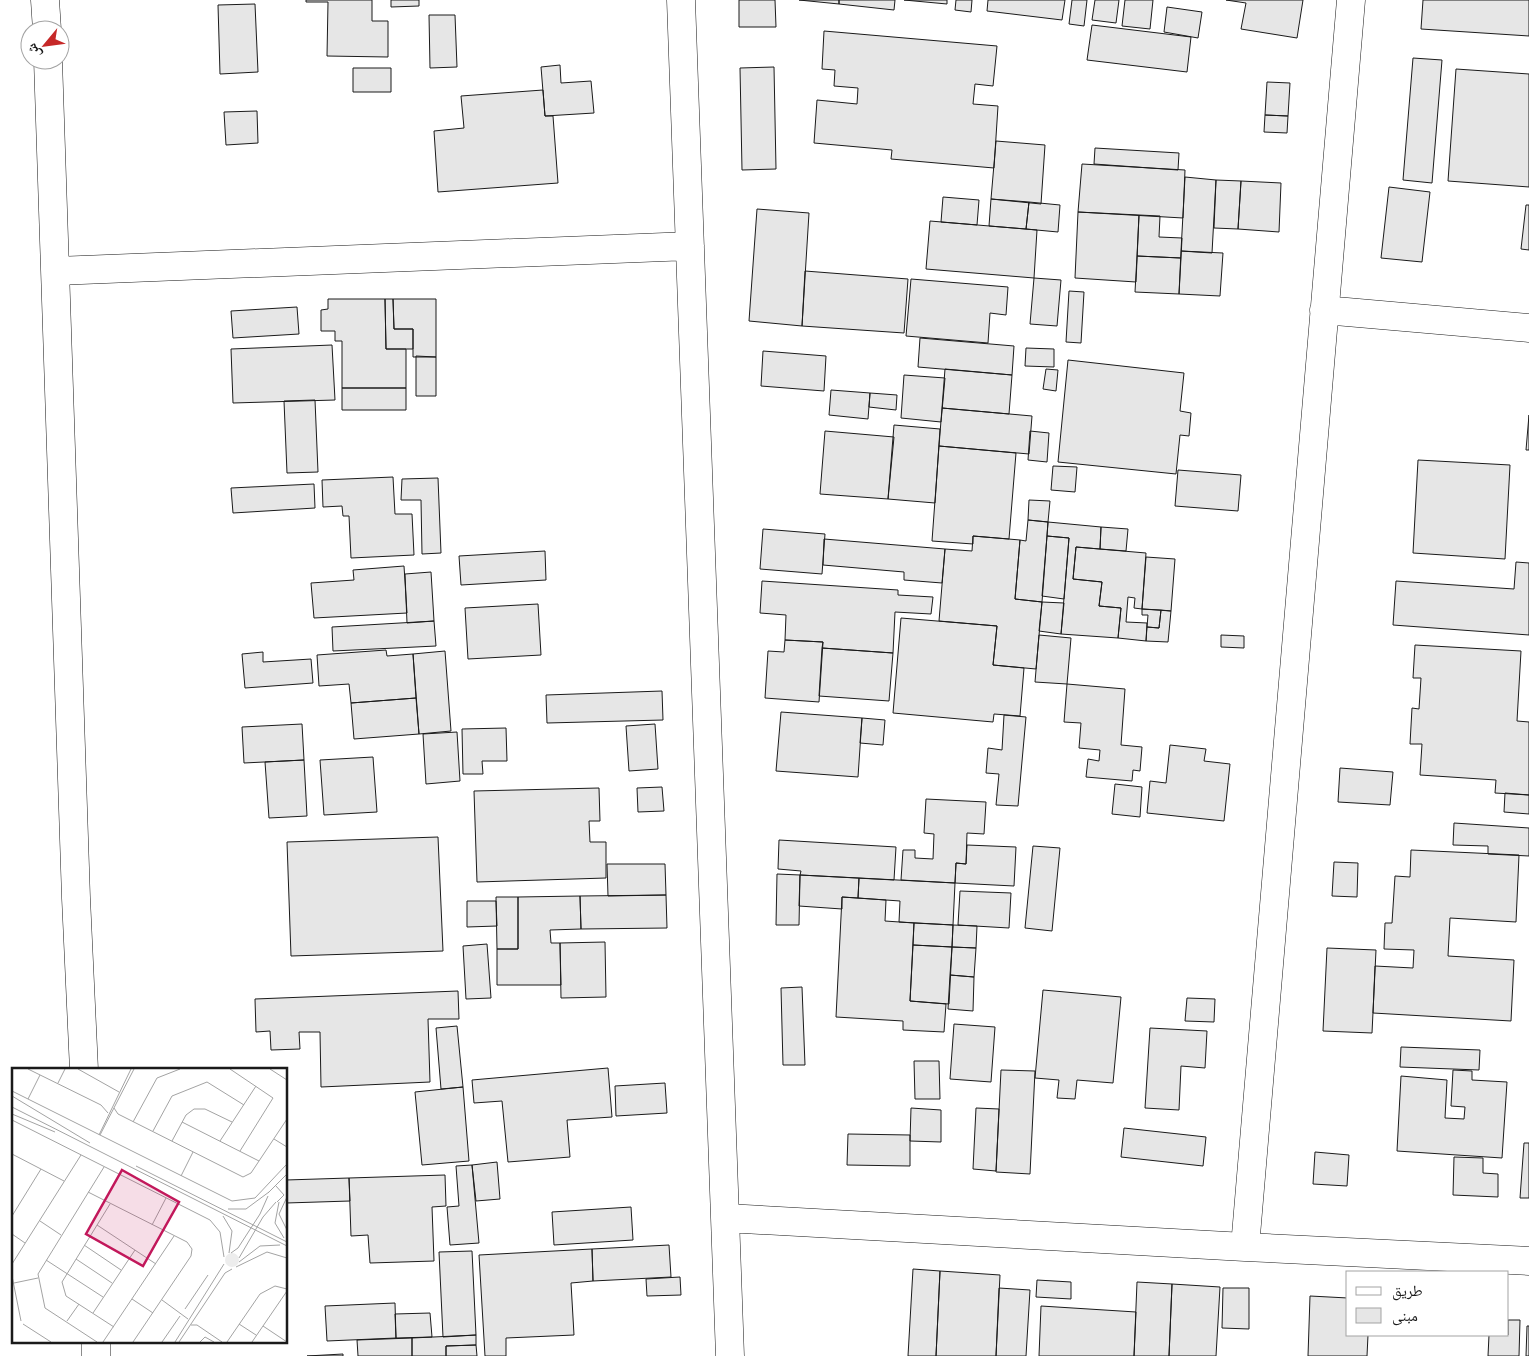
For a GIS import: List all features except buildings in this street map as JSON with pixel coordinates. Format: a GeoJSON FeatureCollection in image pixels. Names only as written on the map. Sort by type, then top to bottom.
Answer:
{"type":"FeatureCollection","features":[{"type":"Feature","properties":{"kind":"street"},"geometry":{"type":"LineString","coordinates":[[45,0],[46,20]]}},
{"type":"Feature","properties":{"kind":"street"},"geometry":{"type":"LineString","coordinates":[[681,0],[730,1356]]}},
{"type":"Feature","properties":{"kind":"street"},"geometry":{"type":"LineString","coordinates":[[1245,1247],[1351,0]]}},
{"type":"Feature","properties":{"kind":"street"},"geometry":{"type":"LineString","coordinates":[[48,70],[64,551],[84,1068]]}},
{"type":"Feature","properties":{"kind":"street"},"geometry":{"type":"LineString","coordinates":[[56,271],[690,246]]}},
{"type":"Feature","properties":{"kind":"street"},"geometry":{"type":"LineString","coordinates":[[1324,310],[1529,328]]}},
{"type":"Feature","properties":{"kind":"street"},"geometry":{"type":"LineString","coordinates":[[726,1218],[1529,1261]]}}]}
